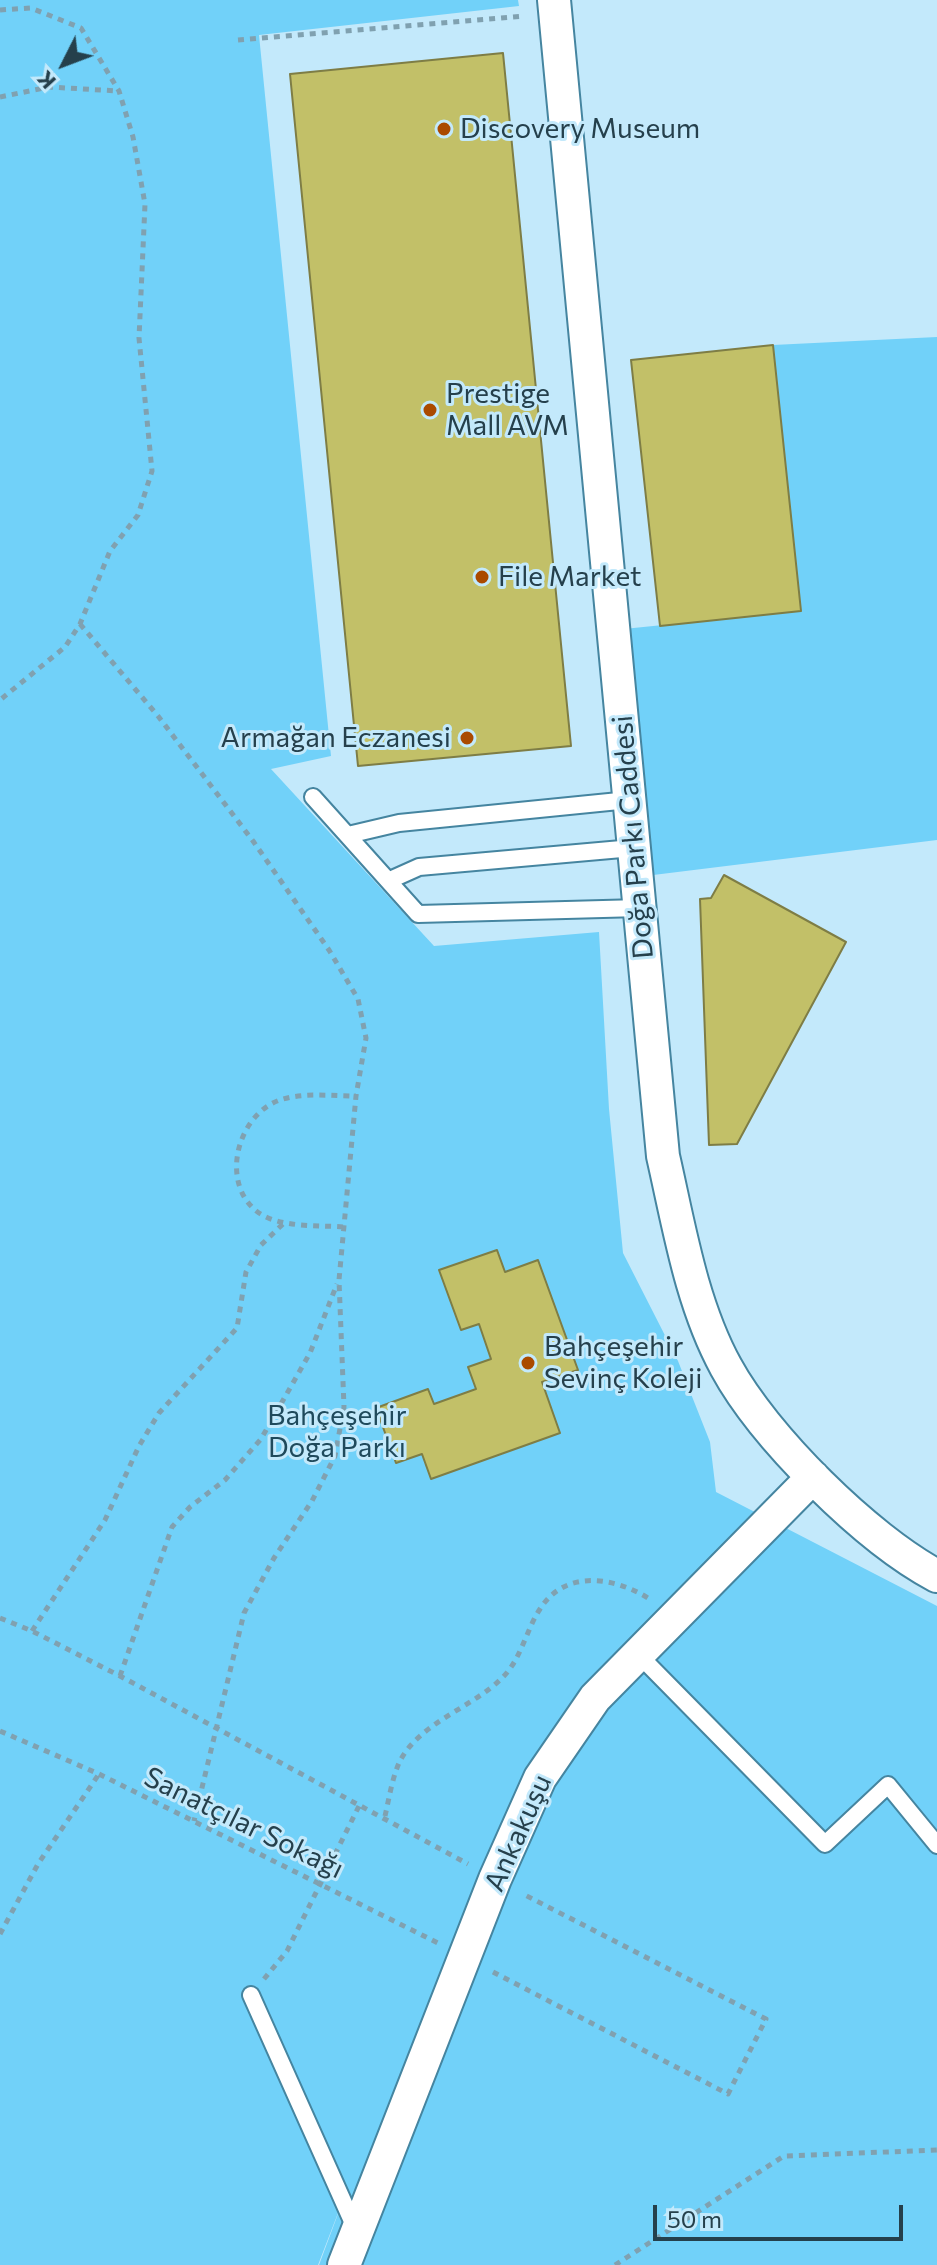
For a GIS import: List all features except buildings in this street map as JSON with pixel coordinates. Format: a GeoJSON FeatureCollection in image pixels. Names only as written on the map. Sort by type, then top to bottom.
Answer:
{"type":"FeatureCollection","features":[{"type":"Feature","properties":{"kind":"street","name":"Doğa Parkı Caddesi"},"geometry":{"type":"LineString","coordinates":[[554,6],[663,1156],[689,1272],[726,1367],[777,1436],[828,1494],[917,1565],[937,1576]]}},
{"type":"Feature","properties":{"kind":"street","name":"Ankakuşu"},"geometry":{"type":"LineString","coordinates":[[344,2265],[467,1958],[495,1879],[540,1778],[595,1698],[813,1477]]}},
{"type":"Feature","properties":{"kind":"lane"},"geometry":{"type":"LineString","coordinates":[[313,797],[418,914],[640,908]]}},
{"type":"Feature","properties":{"kind":"lane"},"geometry":{"type":"LineString","coordinates":[[348,835],[399,823],[629,800]]}},
{"type":"Feature","properties":{"kind":"lane"},"geometry":{"type":"LineString","coordinates":[[390,880],[419,867],[633,848]]}},
{"type":"Feature","properties":{"kind":"lane"},"geometry":{"type":"LineString","coordinates":[[638,1654],[825,1844],[888,1785],[937,1845]]}},
{"type":"Feature","properties":{"kind":"lane"},"geometry":{"type":"LineString","coordinates":[[251,1995],[357,2232]]}},
{"type":"Feature","properties":{"kind":"path"},"geometry":{"type":"LineString","coordinates":[[238,40],[554,6]]}},
{"type":"Feature","properties":{"kind":"path"},"geometry":{"type":"LineString","coordinates":[[0,10],[31,8],[81,28],[119,91],[145,204],[139,338],[152,471],[138,515],[110,551],[80,624],[65,647],[0,700]]}},
{"type":"Feature","properties":{"kind":"path"},"geometry":{"type":"LineString","coordinates":[[0,97],[49,87],[119,91]]}},
{"type":"Feature","properties":{"kind":"path"},"geometry":{"type":"LineString","coordinates":[[80,624],[158,716],[253,841],[351,986],[358,999],[366,1038],[356,1096],[339,1280],[344,1407],[335,1456],[312,1501],[274,1558],[244,1613],[194,1821]]}},
{"type":"Feature","properties":{"kind":"path"},"geometry":{"type":"LineString","coordinates":[[343,1227],[285,1222],[260,1214],[243,1196],[234,1169],[245,1129],[271,1104],[305,1096],[356,1096]]}},
{"type":"Feature","properties":{"kind":"path"},"geometry":{"type":"LineString","coordinates":[[32,1631],[105,1520],[139,1446],[159,1413],[237,1328],[246,1272],[261,1245],[285,1222]]}},
{"type":"Feature","properties":{"kind":"path"},"geometry":{"type":"LineString","coordinates":[[120,1676],[172,1527],[190,1507],[225,1480],[261,1439],[310,1353],[339,1280]]}},
{"type":"Feature","properties":{"kind":"path"},"geometry":{"type":"LineString","coordinates":[[385,1816],[400,1762],[414,1744],[505,1675],[541,1607],[558,1591],[578,1581],[606,1580],[629,1586],[676,1615]]}},
{"type":"Feature","properties":{"kind":"path"},"geometry":{"type":"LineString","coordinates":[[0,1618],[120,1676],[215,1730],[385,1816],[495,1879]]}},
{"type":"Feature","properties":{"kind":"path","name":"Sanatçılar Sokağı"},"geometry":{"type":"LineString","coordinates":[[0,1731],[99,1774],[322,1883],[728,2094],[766,2019],[495,1879]]}},
{"type":"Feature","properties":{"kind":"path"},"geometry":{"type":"LineString","coordinates":[[0,1934],[38,1864],[99,1774]]}},
{"type":"Feature","properties":{"kind":"path"},"geometry":{"type":"LineString","coordinates":[[251,1995],[287,1951],[360,1804]]}},
{"type":"Feature","properties":{"kind":"path"},"geometry":{"type":"LineString","coordinates":[[615,2265],[784,2156],[937,2150]]}},
{"type":"Feature","properties":{"kind":"green space","name":"Bahçeşehir Doğa Parkı"},"geometry":{"type":"Polygon","coordinates":[[[0,0],[518,0],[519,6],[259,35],[331,756],[271,769],[434,946],[599,932],[609,1109],[623,1253],[678,1361],[710,1442],[716,1492],[937,1606],[937,2265],[319,2265],[348,2187],[318,2265],[0,2265],[0,0]]]}},
{"type":"Feature","properties":{"kind":"green space"},"geometry":{"type":"Polygon","coordinates":[[[937,337],[937,840],[637,877],[614,630],[800,611],[773,345],[937,337]]]}},
{"type":"Feature","properties":{"kind":"place","name":"Discovery Museum"},"geometry":{"type":"Point","coordinates":[444,129]}},
{"type":"Feature","properties":{"kind":"place","name":"Prestige Mall AVM"},"geometry":{"type":"Point","coordinates":[430,410]}},
{"type":"Feature","properties":{"kind":"place","name":"File Market"},"geometry":{"type":"Point","coordinates":[482,577]}},
{"type":"Feature","properties":{"kind":"place","name":"Armağan Eczanesi"},"geometry":{"type":"Point","coordinates":[467,738]}},
{"type":"Feature","properties":{"kind":"place","name":"Bahçeşehir Sevinç Koleji"},"geometry":{"type":"Point","coordinates":[528,1363]}}]}
